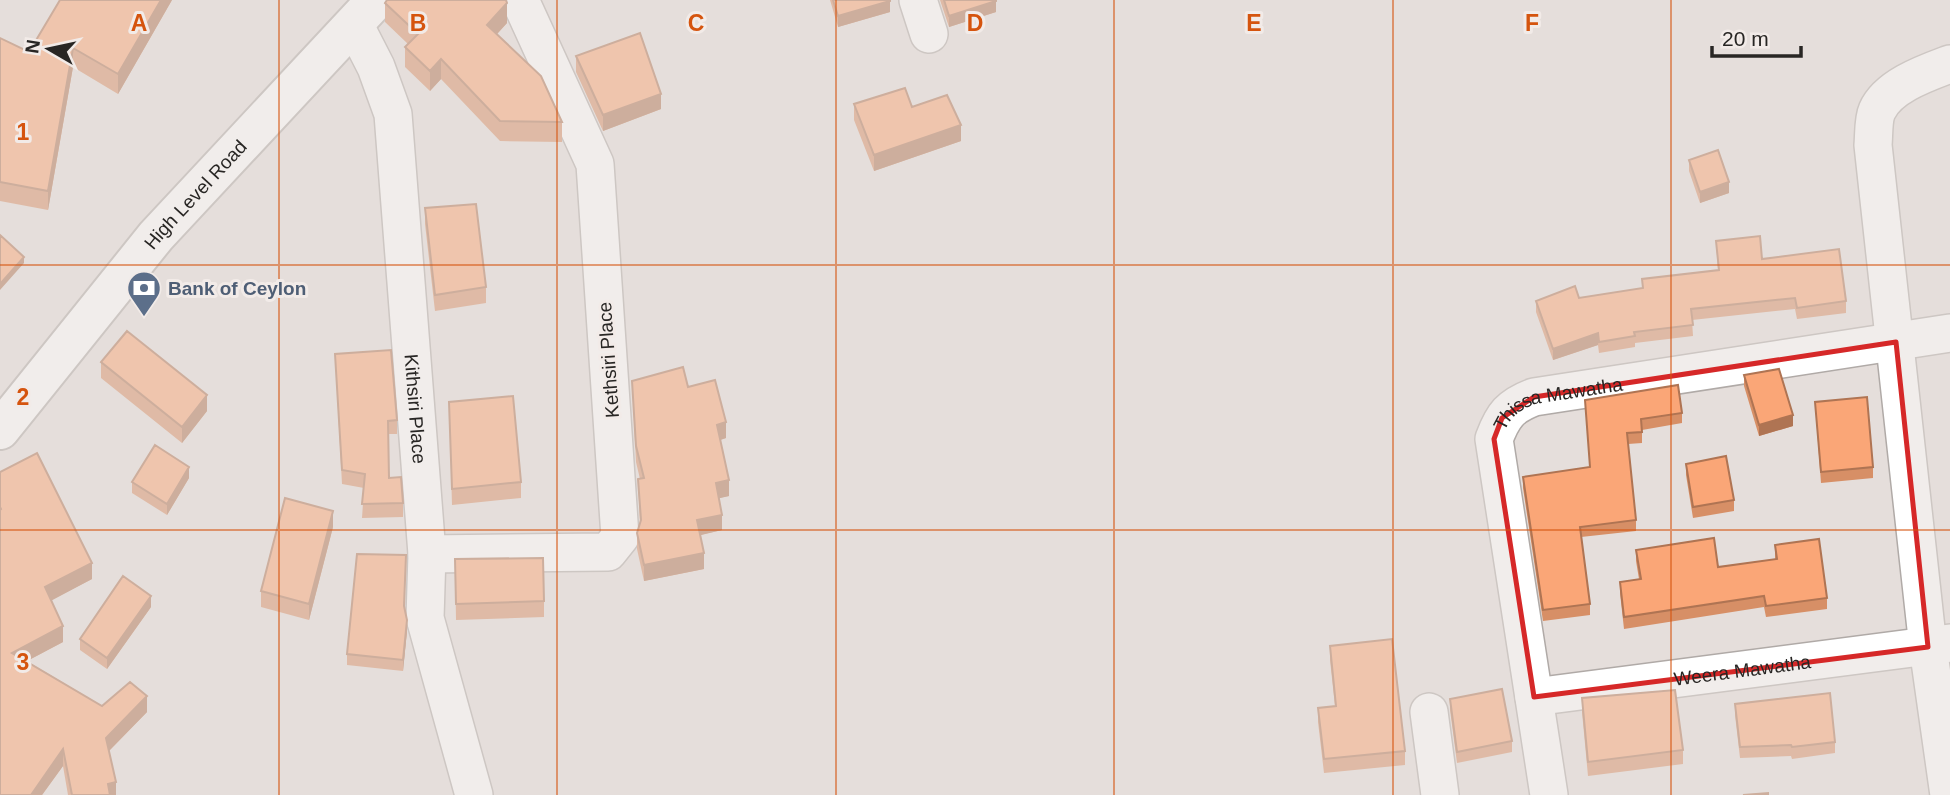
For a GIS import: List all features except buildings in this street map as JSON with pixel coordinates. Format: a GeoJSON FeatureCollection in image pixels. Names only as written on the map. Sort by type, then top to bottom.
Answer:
{"type":"FeatureCollection","features":[{"type":"Feature","properties":{"kind":"highway","name":"High Level Road"},"geometry":{"type":"LineString","coordinates":[[0,394],[139,221],[358,8]]}},
{"type":"Feature","properties":{"kind":"highway","name":"High Level Road"},"geometry":{"type":"LineString","coordinates":[[0,430],[156,236],[358,8]]}},
{"type":"Feature","properties":{"kind":"street","name":"Kethsiri Place"},"geometry":{"type":"LineString","coordinates":[[427,554],[608,552],[620,537],[595,164],[520,0]]}},
{"type":"Feature","properties":{"kind":"street"},"geometry":{"type":"LineString","coordinates":[[918,0],[929,34]]}},
{"type":"Feature","properties":{"kind":"street","name":"Kithsiri Place"},"geometry":{"type":"LineString","coordinates":[[358,8],[393,114],[427,554],[425,618],[474,795]]}},
{"type":"Feature","properties":{"kind":"street"},"geometry":{"type":"LineString","coordinates":[[1949,795],[1939,645],[1895,342],[1873,145],[1876,112],[1893,92],[1917,76],[1950,64]]}},
{"type":"Feature","properties":{"kind":"street","name":"Thissa Mawatha"},"geometry":{"type":"LineString","coordinates":[[1549,795],[1494,439],[1502,418],[1517,403],[1534,397],[1950,333]]}},
{"type":"Feature","properties":{"kind":"street","name":"Weera Mawatha"},"geometry":{"type":"LineString","coordinates":[[1534,697],[1939,645]]}},
{"type":"Feature","properties":{"kind":"street"},"geometry":{"type":"LineString","coordinates":[[1429,712],[1440,795]]}},
{"type":"Feature","properties":{"kind":"highlighted area"},"geometry":{"type":"Polygon","coordinates":[[[1896,342],[1928,647],[1534,697],[1494,439],[1502,418],[1534,397],[1896,342]]]}},
{"type":"Feature","properties":{"kind":"place","name":"Bank of Ceylon"},"geometry":{"type":"Point","coordinates":[144,318]}}]}
